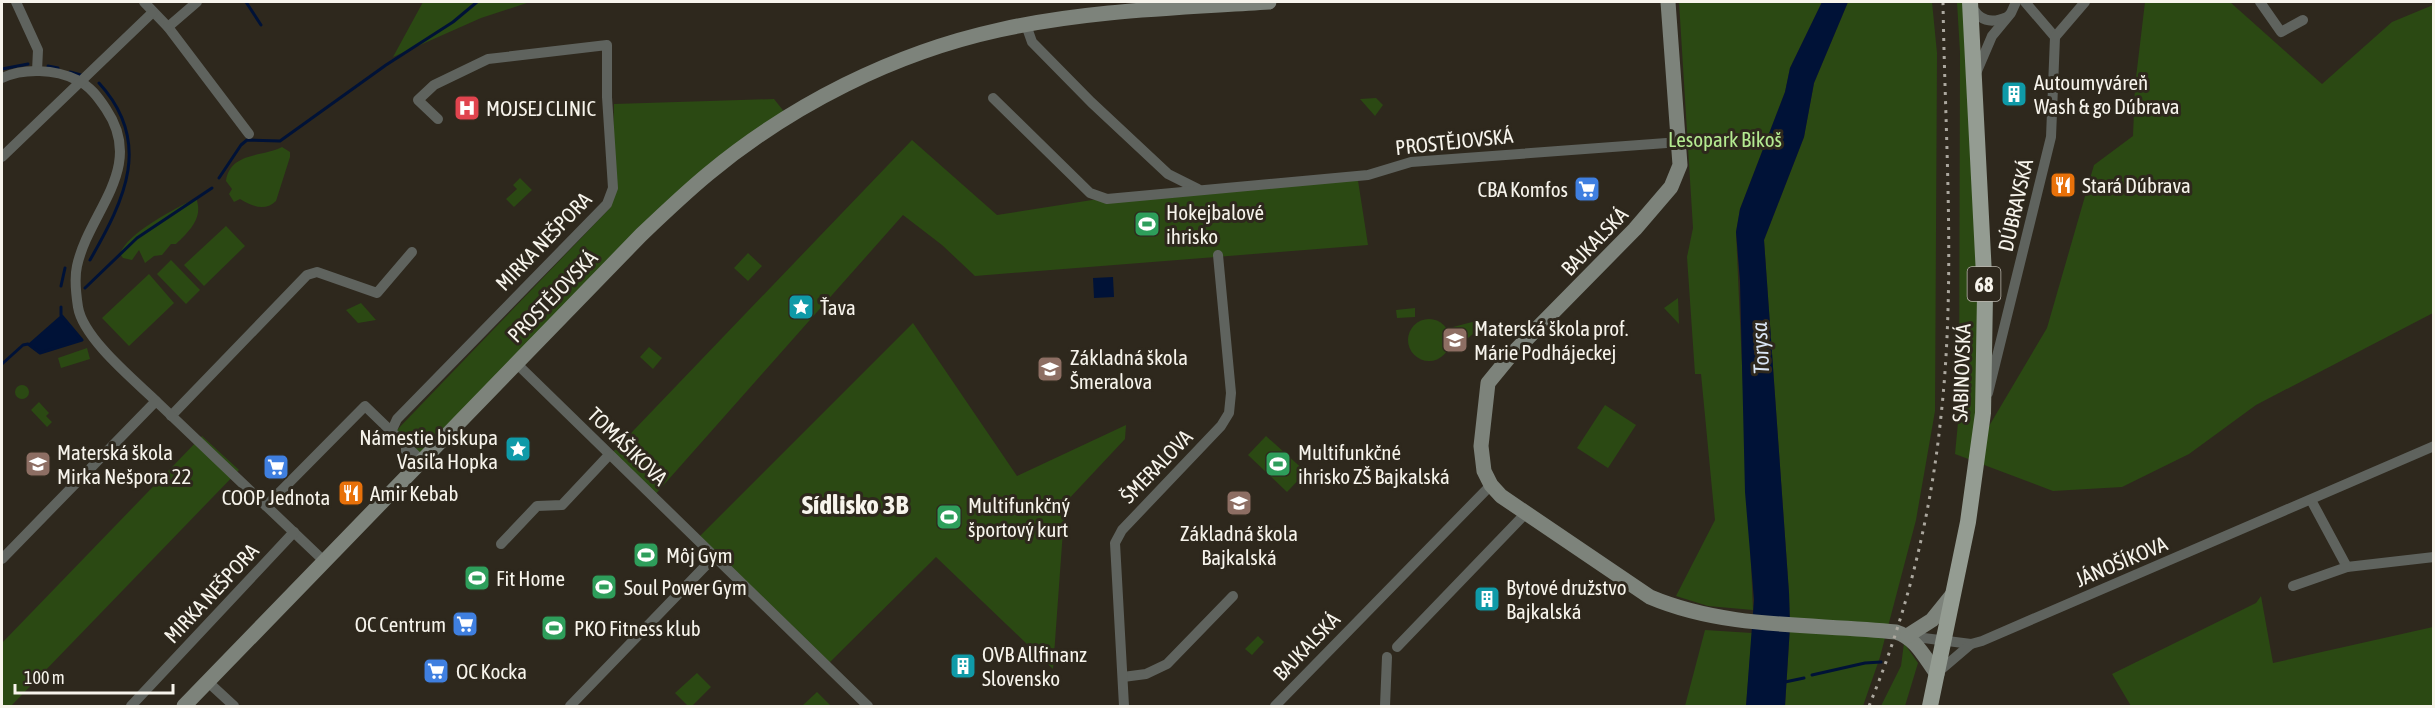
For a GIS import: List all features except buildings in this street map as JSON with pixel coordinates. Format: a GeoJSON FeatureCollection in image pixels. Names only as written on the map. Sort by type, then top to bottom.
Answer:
{"type":"FeatureCollection","features":[{"type":"Feature","properties":{"kind":"main road","name":"SABINOVSKÁ"},"geometry":{"type":"LineString","coordinates":[[1930,706],[1974,487],[1983,413],[1985,295],[1970,2]]}},
{"type":"Feature","properties":{"kind":"street"},"geometry":{"type":"LineString","coordinates":[[16,2],[38,50],[38,71]]}},
{"type":"Feature","properties":{"kind":"street"},"geometry":{"type":"LineString","coordinates":[[144,2],[168,27],[249,134]]}},
{"type":"Feature","properties":{"kind":"street"},"geometry":{"type":"LineString","coordinates":[[168,27],[197,2]]}},
{"type":"Feature","properties":{"kind":"street","name":"PROSTĚJOVSKÁ"},"geometry":{"type":"LineString","coordinates":[[184,706],[641,235],[709,173],[780,122],[867,74],[963,39],[1026,24],[1098,14],[1267,2]]}},
{"type":"Feature","properties":{"kind":"street","name":"BAJKALSKÁ"},"geometry":{"type":"LineString","coordinates":[[1275,706],[1491,485],[1484,471],[1481,446],[1488,383],[1511,355],[1584,284],[1671,187],[1680,165],[1680,141],[1668,2]]}},
{"type":"Feature","properties":{"kind":"street"},"geometry":{"type":"LineString","coordinates":[[1970,2],[1980,18],[1998,21],[2018,8],[2028,6],[2055,37],[2085,2]]}},
{"type":"Feature","properties":{"kind":"street"},"geometry":{"type":"LineString","coordinates":[[1974,81],[1982,55],[1992,36],[2016,2]]}},
{"type":"Feature","properties":{"kind":"street"},"geometry":{"type":"LineString","coordinates":[[2259,2],[2281,32],[2303,20]]}},
{"type":"Feature","properties":{"kind":"street"},"geometry":{"type":"LineString","coordinates":[[2,157],[153,12]]}},
{"type":"Feature","properties":{"kind":"street"},"geometry":{"type":"LineString","coordinates":[[1026,24],[1034,44],[1168,174],[1198,189]]}},
{"type":"Feature","properties":{"kind":"street","name":"DÚBRAVSKÁ"},"geometry":{"type":"LineString","coordinates":[[1983,413],[2051,137],[2055,37]]}},
{"type":"Feature","properties":{"kind":"street","name":"MIRKA NEŠPORA"},"geometry":{"type":"LineString","coordinates":[[391,432],[397,419],[607,204],[613,188],[607,97],[607,45],[488,59],[434,85],[418,100],[438,119]]}},
{"type":"Feature","properties":{"kind":"street"},"geometry":{"type":"LineString","coordinates":[[2,78],[12,74],[38,71],[70,76],[82,82],[100,99],[112,118],[119,140],[120,161],[116,179],[85,241],[76,268],[78,309],[84,325],[171,416],[324,561]]}},
{"type":"Feature","properties":{"kind":"street","name":"PROSTĚJOVSKÁ"},"geometry":{"type":"LineString","coordinates":[[993,98],[1090,193],[1107,199],[1368,175],[1411,162],[1680,141]]}},
{"type":"Feature","properties":{"kind":"street"},"geometry":{"type":"LineString","coordinates":[[1160,193],[1168,174]]}},
{"type":"Feature","properties":{"kind":"street"},"geometry":{"type":"LineString","coordinates":[[171,416],[307,275],[317,272],[377,293],[412,252]]}},
{"type":"Feature","properties":{"kind":"street","name":"ŠMERALOVA"},"geometry":{"type":"LineString","coordinates":[[1124,706],[1115,543],[1122,530],[1221,426],[1228,413],[1231,393],[1218,255]]}},
{"type":"Feature","properties":{"kind":"street","name":"TOMÁŠIKOVA"},"geometry":{"type":"LineString","coordinates":[[516,363],[868,706]]}},
{"type":"Feature","properties":{"kind":"street"},"geometry":{"type":"LineString","coordinates":[[2,559],[156,401]]}},
{"type":"Feature","properties":{"kind":"street"},"geometry":{"type":"LineString","coordinates":[[266,506],[365,406],[421,460]]}},
{"type":"Feature","properties":{"kind":"street"},"geometry":{"type":"LineString","coordinates":[[406,446],[406,476]]}},
{"type":"Feature","properties":{"kind":"street","name":"JÁNOŠÍKOVA"},"geometry":{"type":"LineString","coordinates":[[1971,644],[2433,446]]}},
{"type":"Feature","properties":{"kind":"street"},"geometry":{"type":"LineString","coordinates":[[501,544],[537,506],[562,505],[609,455]]}},
{"type":"Feature","properties":{"kind":"street"},"geometry":{"type":"LineString","coordinates":[[1491,485],[1526,513],[1650,597],[1701,616],[1750,622],[1873,629],[1971,644]]}},
{"type":"Feature","properties":{"kind":"street"},"geometry":{"type":"LineString","coordinates":[[2311,500],[2347,567]]}},
{"type":"Feature","properties":{"kind":"street"},"geometry":{"type":"LineString","coordinates":[[1397,647],[1526,513]]}},
{"type":"Feature","properties":{"kind":"street","name":"MIRKA NEŠPORA"},"geometry":{"type":"LineString","coordinates":[[131,706],[294,532]]}},
{"type":"Feature","properties":{"kind":"street"},"geometry":{"type":"LineString","coordinates":[[570,706],[714,557]]}},
{"type":"Feature","properties":{"kind":"street"},"geometry":{"type":"LineString","coordinates":[[2293,586],[2347,567],[2433,557]]}},
{"type":"Feature","properties":{"kind":"street"},"geometry":{"type":"LineString","coordinates":[[1907,636],[1932,620],[1954,592]]}},
{"type":"Feature","properties":{"kind":"street"},"geometry":{"type":"LineString","coordinates":[[1122,677],[1146,674],[1167,664],[1233,596]]}},
{"type":"Feature","properties":{"kind":"street"},"geometry":{"type":"LineString","coordinates":[[1907,636],[1937,674],[1971,644]]}},
{"type":"Feature","properties":{"kind":"street"},"geometry":{"type":"LineString","coordinates":[[1385,706],[1387,657]]}},
{"type":"Feature","properties":{"kind":"street"},"geometry":{"type":"LineString","coordinates":[[208,682],[234,706]]}},
{"type":"Feature","properties":{"kind":"green space"},"geometry":{"type":"Polygon","coordinates":[[[423,2],[530,2],[481,18],[393,57],[423,2]]]}},
{"type":"Feature","properties":{"kind":"green space","name":"Lesopark Bikoš"},"geometry":{"type":"Polygon","coordinates":[[[1679,2],[1822,2],[1790,68],[1785,92],[1740,209],[1736,232],[1753,610],[1708,606],[1676,596],[1715,520],[1701,374],[1695,374],[1687,257],[1693,228],[1679,2]]]}},
{"type":"Feature","properties":{"kind":"green space"},"geometry":{"type":"Polygon","coordinates":[[[1848,2],[1932,2],[1937,53],[1935,411],[1916,520],[1880,657],[1863,706],[1785,706],[1790,626],[1789,593],[1764,240],[1804,137],[1814,83],[1848,2]]]}},
{"type":"Feature","properties":{"kind":"green space"},"geometry":{"type":"Polygon","coordinates":[[[1957,2],[1965,2],[1979,312],[1979,443],[2047,328],[2094,165],[2133,136],[2135,86],[2145,2],[2230,2],[2322,84],[2392,22],[2433,5],[2433,313],[2256,405],[2189,454],[2122,487],[2053,491],[1955,454],[1959,412],[1960,52],[1957,2]]]}},
{"type":"Feature","properties":{"kind":"green space"},"geometry":{"type":"Polygon","coordinates":[[[1376,98],[1383,105],[1375,116],[1360,99],[1376,98]]]}},
{"type":"Feature","properties":{"kind":"green space"},"geometry":{"type":"Polygon","coordinates":[[[774,99],[790,119],[686,184],[425,459],[394,433],[611,207],[614,104],[774,99]]]}},
{"type":"Feature","properties":{"kind":"green space"},"geometry":{"type":"Polygon","coordinates":[[[912,140],[997,215],[1092,200],[1357,174],[1368,245],[975,276],[942,245],[903,215],[653,497],[610,455],[912,140]]]}},
{"type":"Feature","properties":{"kind":"green space"},"geometry":{"type":"Polygon","coordinates":[[[282,147],[290,152],[290,157],[276,201],[263,207],[253,206],[240,199],[234,202],[229,194],[232,189],[226,181],[234,165],[248,157],[282,147]]]}},
{"type":"Feature","properties":{"kind":"green space"},"geometry":{"type":"Polygon","coordinates":[[[520,178],[532,190],[514,207],[506,199],[517,189],[513,185],[520,178]]]}},
{"type":"Feature","properties":{"kind":"green space"},"geometry":{"type":"Polygon","coordinates":[[[196,198],[197,218],[176,244],[171,244],[162,255],[154,256],[145,263],[139,250],[132,260],[123,258],[120,254],[132,238],[165,215],[196,198]]]}},
{"type":"Feature","properties":{"kind":"green space"},"geometry":{"type":"Polygon","coordinates":[[[226,226],[245,246],[204,286],[184,265],[226,226]]]}},
{"type":"Feature","properties":{"kind":"green space"},"geometry":{"type":"Polygon","coordinates":[[[748,253],[762,266],[748,281],[734,268],[748,253]]]}},
{"type":"Feature","properties":{"kind":"green space"},"geometry":{"type":"Polygon","coordinates":[[[171,260],[200,290],[186,304],[157,274],[171,260]]]}},
{"type":"Feature","properties":{"kind":"green space"},"geometry":{"type":"Polygon","coordinates":[[[149,274],[174,303],[129,346],[102,318],[149,274]]]}},
{"type":"Feature","properties":{"kind":"green space"},"geometry":{"type":"Polygon","coordinates":[[[1678,298],[1679,324],[1664,308],[1678,298]]]}},
{"type":"Feature","properties":{"kind":"green space"},"geometry":{"type":"Polygon","coordinates":[[[361,303],[376,320],[358,323],[346,310],[361,303]]]}},
{"type":"Feature","properties":{"kind":"green space"},"geometry":{"type":"Polygon","coordinates":[[[1415,308],[1415,317],[1397,318],[1396,310],[1415,308]]]}},
{"type":"Feature","properties":{"kind":"green space"},"geometry":{"type":"Polygon","coordinates":[[[1429,319],[1437,320],[1444,325],[1449,332],[1449,348],[1444,355],[1437,360],[1429,361],[1421,360],[1414,355],[1409,348],[1408,340],[1409,332],[1414,325],[1421,320],[1429,319]]]}},
{"type":"Feature","properties":{"kind":"green space"},"geometry":{"type":"Polygon","coordinates":[[[1480,320],[1483,326],[1468,338],[1459,336],[1453,327],[1480,320]]]}},
{"type":"Feature","properties":{"kind":"green space"},"geometry":{"type":"Polygon","coordinates":[[[913,323],[1017,476],[1126,425],[1125,439],[1065,503],[1053,669],[936,557],[827,665],[696,540],[913,323]]]}},
{"type":"Feature","properties":{"kind":"green space"},"geometry":{"type":"Polygon","coordinates":[[[649,347],[662,358],[653,369],[640,357],[649,347]]]}},
{"type":"Feature","properties":{"kind":"green space"},"geometry":{"type":"Polygon","coordinates":[[[87,348],[90,359],[61,368],[58,358],[87,348]]]}},
{"type":"Feature","properties":{"kind":"green space"},"geometry":{"type":"Polygon","coordinates":[[[19,385],[25,385],[29,392],[25,399],[19,399],[15,395],[15,389],[19,385]]]}},
{"type":"Feature","properties":{"kind":"green space"},"geometry":{"type":"Polygon","coordinates":[[[39,402],[49,413],[46,416],[52,422],[47,427],[31,410],[39,402]]]}},
{"type":"Feature","properties":{"kind":"green space"},"geometry":{"type":"Polygon","coordinates":[[[1605,405],[1636,425],[1608,468],[1577,448],[1605,405]]]}},
{"type":"Feature","properties":{"kind":"green space"},"geometry":{"type":"Polygon","coordinates":[[[202,436],[239,470],[11,706],[2,706],[2,643],[202,436]]]}},
{"type":"Feature","properties":{"kind":"green space","name":"Multifunkčné ihrisko ZŠ Bajkalská"},"geometry":{"type":"Polygon","coordinates":[[[1266,436],[1306,472],[1287,492],[1248,455],[1266,436]]]}},
{"type":"Feature","properties":{"kind":"green space"},"geometry":{"type":"Polygon","coordinates":[[[2261,596],[2273,663],[2433,627],[2433,706],[2131,706],[2112,674],[2256,603],[2261,596]]]}},
{"type":"Feature","properties":{"kind":"green space"},"geometry":{"type":"Polygon","coordinates":[[[1705,630],[1752,633],[1746,706],[1685,706],[1705,630]]]}},
{"type":"Feature","properties":{"kind":"green space"},"geometry":{"type":"Polygon","coordinates":[[[1258,636],[1264,642],[1252,655],[1245,649],[1258,636]]]}},
{"type":"Feature","properties":{"kind":"green space"},"geometry":{"type":"Polygon","coordinates":[[[1904,643],[1918,663],[1905,706],[1881,706],[1901,666],[1904,643]]]}},
{"type":"Feature","properties":{"kind":"green space"},"geometry":{"type":"Polygon","coordinates":[[[697,673],[711,687],[692,706],[688,706],[675,693],[697,673]]]}},
{"type":"Feature","properties":{"kind":"green space"},"geometry":{"type":"Polygon","coordinates":[[[817,692],[831,706],[802,706],[817,692]]]}},
{"type":"Feature","properties":{"kind":"water","name":"Torysa"},"geometry":{"type":"Polygon","coordinates":[[[1822,2],[1848,2],[1814,83],[1804,137],[1764,240],[1789,593],[1790,626],[1785,706],[1746,706],[1754,600],[1745,492],[1740,281],[1736,232],[1740,209],[1785,92],[1790,68],[1822,2]]]}},
{"type":"Feature","properties":{"kind":"water"},"geometry":{"type":"Polygon","coordinates":[[[1113,277],[1114,297],[1094,298],[1093,278],[1113,277]]]}},
{"type":"Feature","properties":{"kind":"water"},"geometry":{"type":"Polygon","coordinates":[[[61,315],[82,340],[40,353],[28,344],[61,315]]]}},
{"type":"Feature","properties":{"kind":"waterway"},"geometry":{"type":"LineString","coordinates":[[246,2],[261,25]]}},
{"type":"Feature","properties":{"kind":"waterway"},"geometry":{"type":"LineString","coordinates":[[219,178],[241,145],[247,140],[280,141],[386,65],[453,22],[477,2]]}},
{"type":"Feature","properties":{"kind":"waterway"},"geometry":{"type":"LineString","coordinates":[[2,69],[28,64]]}},
{"type":"Feature","properties":{"kind":"waterway"},"geometry":{"type":"LineString","coordinates":[[48,66],[58,68]]}},
{"type":"Feature","properties":{"kind":"waterway"},"geometry":{"type":"LineString","coordinates":[[70,72],[81,75]]}},
{"type":"Feature","properties":{"kind":"waterway"},"geometry":{"type":"LineString","coordinates":[[90,260],[114,215],[128,171],[129,149],[125,127],[116,105],[99,83]]}},
{"type":"Feature","properties":{"kind":"waterway"},"geometry":{"type":"LineString","coordinates":[[85,288],[137,238],[212,188]]}},
{"type":"Feature","properties":{"kind":"waterway"},"geometry":{"type":"LineString","coordinates":[[61,286],[65,268]]}},
{"type":"Feature","properties":{"kind":"waterway"},"geometry":{"type":"LineString","coordinates":[[2,364],[23,345],[28,344],[40,353],[82,340],[61,315],[61,307]]}},
{"type":"Feature","properties":{"kind":"waterway"},"geometry":{"type":"LineString","coordinates":[[1812,675],[1865,663],[1881,662]]}},
{"type":"Feature","properties":{"kind":"waterway"},"geometry":{"type":"LineString","coordinates":[[1785,682],[1804,678]]}},
{"type":"Feature","properties":{"kind":"railway"},"geometry":{"type":"LineString","coordinates":[[1869,706],[1895,636],[1916,564],[1931,490],[1941,416],[1949,261],[1943,2]]}},
{"type":"Feature","properties":{"kind":"place","name":"Autoumyváreň Wash & go Dúbrava"},"geometry":{"type":"Point","coordinates":[2014,94]}},
{"type":"Feature","properties":{"kind":"place","name":"MOJSEJ CLINIC"},"geometry":{"type":"Point","coordinates":[467,108]}},
{"type":"Feature","properties":{"kind":"place","name":"Stará Dúbrava"},"geometry":{"type":"Point","coordinates":[2063,185]}},
{"type":"Feature","properties":{"kind":"place","name":"CBA Komfos"},"geometry":{"type":"Point","coordinates":[1587,189]}},
{"type":"Feature","properties":{"kind":"place","name":"Hokejbalové ihrisko"},"geometry":{"type":"Point","coordinates":[1147,224]}},
{"type":"Feature","properties":{"kind":"place","name":"Ťava"},"geometry":{"type":"Point","coordinates":[801,307]}},
{"type":"Feature","properties":{"kind":"place","name":"Materská škola prof. Márie Podhájeckej"},"geometry":{"type":"Point","coordinates":[1455,340]}},
{"type":"Feature","properties":{"kind":"place","name":"Základná škola Šmeralova"},"geometry":{"type":"Point","coordinates":[1050,369]}},
{"type":"Feature","properties":{"kind":"place","name":"Námestie biskupa Vasiľa Hopka"},"geometry":{"type":"Point","coordinates":[518,449]}},
{"type":"Feature","properties":{"kind":"place","name":"Materská škola Mirka Nešpora 22"},"geometry":{"type":"Point","coordinates":[38,464]}},
{"type":"Feature","properties":{"kind":"place","name":"Multifunkčné ihrisko ZŠ Bajkalská"},"geometry":{"type":"Point","coordinates":[1278,464]}},
{"type":"Feature","properties":{"kind":"place","name":"COOP Jednota"},"geometry":{"type":"Point","coordinates":[276,467]}},
{"type":"Feature","properties":{"kind":"place","name":"Amir Kebab"},"geometry":{"type":"Point","coordinates":[351,493]}},
{"type":"Feature","properties":{"kind":"place","name":"Základná škola Bajkalská"},"geometry":{"type":"Point","coordinates":[1239,503]}},
{"type":"Feature","properties":{"kind":"place","name":"Multifunkčný športový kurt"},"geometry":{"type":"Point","coordinates":[949,517]}},
{"type":"Feature","properties":{"kind":"place","name":"Môj Gym"},"geometry":{"type":"Point","coordinates":[646,555]}},
{"type":"Feature","properties":{"kind":"place","name":"Fit Home"},"geometry":{"type":"Point","coordinates":[477,578]}},
{"type":"Feature","properties":{"kind":"place","name":"Soul Power Gym"},"geometry":{"type":"Point","coordinates":[604,587]}},
{"type":"Feature","properties":{"kind":"place","name":"Bytové družstvo Bajkalská"},"geometry":{"type":"Point","coordinates":[1487,599]}},
{"type":"Feature","properties":{"kind":"place","name":"OC Centrum"},"geometry":{"type":"Point","coordinates":[465,624]}},
{"type":"Feature","properties":{"kind":"place","name":"PKO Fitness klub"},"geometry":{"type":"Point","coordinates":[554,628]}},
{"type":"Feature","properties":{"kind":"place","name":"OVB Allfinanz Slovensko"},"geometry":{"type":"Point","coordinates":[963,666]}},
{"type":"Feature","properties":{"kind":"place","name":"OC Kocka"},"geometry":{"type":"Point","coordinates":[436,671]}},
{"type":"Feature","properties":{"kind":"district","name":"Sídlisko 3B"},"geometry":{"type":"Point","coordinates":[855,504]}}]}
